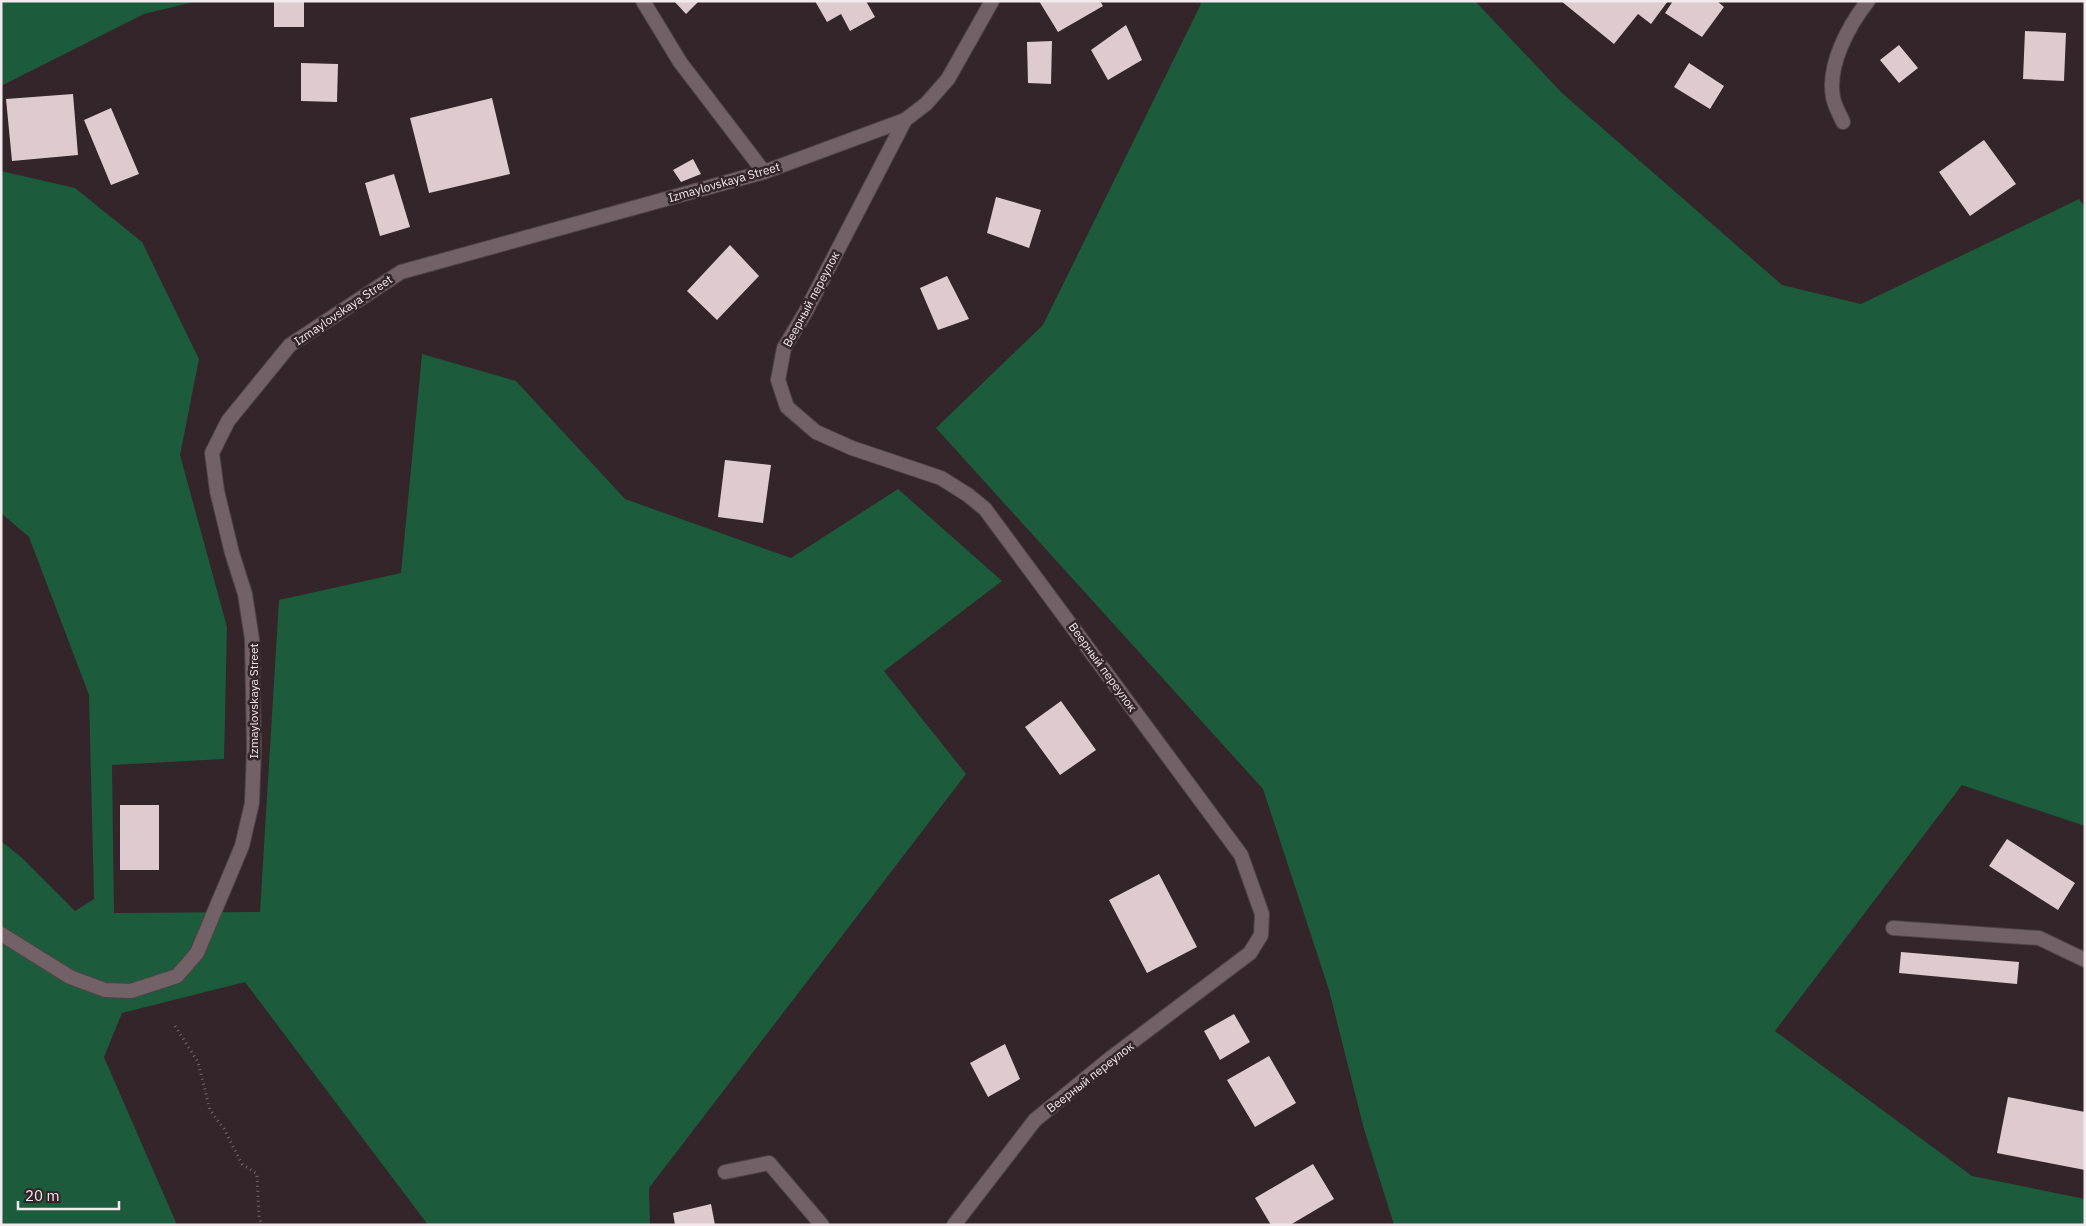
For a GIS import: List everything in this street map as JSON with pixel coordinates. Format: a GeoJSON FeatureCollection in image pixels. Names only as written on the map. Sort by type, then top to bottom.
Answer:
{"type":"FeatureCollection","features":[{"type":"Feature","properties":{"kind":"street"},"geometry":{"type":"LineString","coordinates":[[643,1],[680,62],[764,172]]}},
{"type":"Feature","properties":{"kind":"street","name":"Izmaylovskaya Street"},"geometry":{"type":"LineString","coordinates":[[1,934],[70,978],[105,990],[130,991],[177,976],[197,953],[209,929],[242,846],[252,803],[254,749],[252,639],[245,594],[232,553],[217,491],[212,452],[228,421],[290,345],[401,272],[764,172],[906,120],[926,104],[948,78],[992,1]]}},
{"type":"Feature","properties":{"kind":"street"},"geometry":{"type":"LineString","coordinates":[[1843,122],[1833,97],[1834,70],[1847,30],[1868,1]]}},
{"type":"Feature","properties":{"kind":"street","name":"Веерный переулок"},"geometry":{"type":"LineString","coordinates":[[906,120],[805,314],[784,348],[778,380],[787,407],[816,432],[852,448],[940,478],[968,495],[985,509],[1241,855],[1262,914],[1261,935],[1250,953],[1112,1057],[1035,1120],[954,1225]]}},
{"type":"Feature","properties":{"kind":"street"},"geometry":{"type":"LineString","coordinates":[[1894,928],[2039,938],[2085,960]]}},
{"type":"Feature","properties":{"kind":"street"},"geometry":{"type":"LineString","coordinates":[[725,1172],[769,1163],[822,1225]]}},
{"type":"Feature","properties":{"kind":"path"},"geometry":{"type":"LineString","coordinates":[[175,1026],[198,1062],[210,1110],[224,1129],[242,1164],[258,1174],[259,1217],[262,1225]]}},
{"type":"Feature","properties":{"kind":"green space"},"geometry":{"type":"Polygon","coordinates":[[[1,1],[198,1],[144,14],[1,86],[1,1]]]}},
{"type":"Feature","properties":{"kind":"green space"},"geometry":{"type":"Polygon","coordinates":[[[1201,1],[1475,1],[1562,93],[1782,285],[1861,304],[2079,199],[2085,207],[2085,826],[1962,785],[1775,1031],[1972,1176],[2085,1199],[2085,1225],[1394,1225],[1364,1129],[1329,990],[1263,789],[936,428],[1043,325],[1201,1]]]}},
{"type":"Feature","properties":{"kind":"green space"},"geometry":{"type":"Polygon","coordinates":[[[1,171],[75,188],[142,242],[199,359],[180,455],[227,627],[224,759],[112,765],[114,913],[260,912],[279,600],[401,573],[422,354],[516,381],[625,499],[791,558],[898,489],[1002,581],[884,671],[966,774],[649,1188],[650,1225],[428,1225],[245,982],[122,1013],[104,1057],[177,1225],[1,1225],[1,841],[21,857],[75,911],[94,899],[89,695],[29,537],[1,513],[1,171]]]}},
{"type":"Feature","properties":{"kind":"building"},"geometry":{"type":"Polygon","coordinates":[[[274,1],[304,1],[304,27],[274,27],[274,1]]]}},
{"type":"Feature","properties":{"kind":"building"},"geometry":{"type":"Polygon","coordinates":[[[674,1],[699,1],[686,14],[674,1]]]}},
{"type":"Feature","properties":{"kind":"building"},"geometry":{"type":"Polygon","coordinates":[[[815,1],[866,1],[875,17],[850,31],[841,14],[827,22],[815,1]]]}},
{"type":"Feature","properties":{"kind":"building"},"geometry":{"type":"Polygon","coordinates":[[[1039,1],[1100,1],[1103,6],[1058,32],[1039,1]]]}},
{"type":"Feature","properties":{"kind":"building"},"geometry":{"type":"Polygon","coordinates":[[[1561,1],[1668,1],[1651,24],[1638,14],[1614,44],[1561,1]]]}},
{"type":"Feature","properties":{"kind":"building"},"geometry":{"type":"Polygon","coordinates":[[[1673,1],[1717,1],[1724,7],[1702,37],[1665,13],[1673,1]]]}},
{"type":"Feature","properties":{"kind":"building"},"geometry":{"type":"Polygon","coordinates":[[[1126,25],[1142,60],[1108,80],[1091,50],[1126,25]]]}},
{"type":"Feature","properties":{"kind":"building"},"geometry":{"type":"Polygon","coordinates":[[[2025,31],[2066,33],[2064,81],[2023,79],[2025,31]]]}},
{"type":"Feature","properties":{"kind":"building"},"geometry":{"type":"Polygon","coordinates":[[[1052,41],[1051,84],[1028,83],[1027,42],[1052,41]]]}},
{"type":"Feature","properties":{"kind":"building"},"geometry":{"type":"Polygon","coordinates":[[[1899,45],[1918,68],[1899,83],[1880,60],[1899,45]]]}},
{"type":"Feature","properties":{"kind":"building"},"geometry":{"type":"Polygon","coordinates":[[[301,63],[338,64],[337,102],[301,101],[301,63]]]}},
{"type":"Feature","properties":{"kind":"building"},"geometry":{"type":"Polygon","coordinates":[[[1689,63],[1724,86],[1710,109],[1674,87],[1689,63]]]}},
{"type":"Feature","properties":{"kind":"building"},"geometry":{"type":"Polygon","coordinates":[[[73,94],[78,155],[12,161],[6,99],[73,94]]]}},
{"type":"Feature","properties":{"kind":"building"},"geometry":{"type":"Polygon","coordinates":[[[492,98],[510,174],[429,193],[410,118],[492,98]]]}},
{"type":"Feature","properties":{"kind":"building"},"geometry":{"type":"Polygon","coordinates":[[[111,108],[139,174],[111,185],[84,120],[111,108]]]}},
{"type":"Feature","properties":{"kind":"building"},"geometry":{"type":"Polygon","coordinates":[[[1984,140],[2016,184],[1970,216],[1939,172],[1984,140]]]}},
{"type":"Feature","properties":{"kind":"building"},"geometry":{"type":"Polygon","coordinates":[[[693,159],[701,174],[681,182],[673,170],[693,159]]]}},
{"type":"Feature","properties":{"kind":"building"},"geometry":{"type":"Polygon","coordinates":[[[394,174],[410,227],[380,236],[365,183],[394,174]]]}},
{"type":"Feature","properties":{"kind":"building"},"geometry":{"type":"Polygon","coordinates":[[[996,197],[1041,210],[1029,248],[987,233],[996,197]]]}},
{"type":"Feature","properties":{"kind":"building"},"geometry":{"type":"Polygon","coordinates":[[[730,245],[759,276],[717,320],[687,291],[730,245]]]}},
{"type":"Feature","properties":{"kind":"building"},"geometry":{"type":"Polygon","coordinates":[[[947,276],[969,319],[938,330],[920,288],[947,276]]]}},
{"type":"Feature","properties":{"kind":"building"},"geometry":{"type":"Polygon","coordinates":[[[725,460],[771,465],[763,523],[718,517],[725,460]]]}},
{"type":"Feature","properties":{"kind":"building"},"geometry":{"type":"Polygon","coordinates":[[[1061,701],[1096,750],[1060,775],[1025,727],[1061,701]]]}},
{"type":"Feature","properties":{"kind":"building"},"geometry":{"type":"Polygon","coordinates":[[[120,805],[159,805],[159,870],[120,870],[120,805]]]}},
{"type":"Feature","properties":{"kind":"building"},"geometry":{"type":"Polygon","coordinates":[[[2007,839],[2075,883],[2058,910],[1989,866],[2007,839]]]}},
{"type":"Feature","properties":{"kind":"building"},"geometry":{"type":"Polygon","coordinates":[[[1159,874],[1197,947],[1147,973],[1109,900],[1159,874]]]}},
{"type":"Feature","properties":{"kind":"building"},"geometry":{"type":"Polygon","coordinates":[[[1901,952],[2019,962],[2017,984],[1899,973],[1901,952]]]}},
{"type":"Feature","properties":{"kind":"building"},"geometry":{"type":"Polygon","coordinates":[[[1234,1014],[1250,1042],[1220,1060],[1204,1031],[1234,1014]]]}},
{"type":"Feature","properties":{"kind":"building"},"geometry":{"type":"Polygon","coordinates":[[[1005,1044],[1020,1079],[988,1097],[970,1063],[1005,1044]]]}},
{"type":"Feature","properties":{"kind":"building"},"geometry":{"type":"Polygon","coordinates":[[[1269,1056],[1296,1103],[1255,1127],[1227,1080],[1269,1056]]]}},
{"type":"Feature","properties":{"kind":"building"},"geometry":{"type":"Polygon","coordinates":[[[2008,1097],[2085,1112],[2085,1170],[1997,1153],[2008,1097]]]}},
{"type":"Feature","properties":{"kind":"building"},"geometry":{"type":"Polygon","coordinates":[[[1313,1164],[1334,1199],[1290,1225],[1271,1225],[1255,1198],[1313,1164]]]}},
{"type":"Feature","properties":{"kind":"building"},"geometry":{"type":"Polygon","coordinates":[[[711,1204],[715,1225],[675,1225],[673,1213],[711,1204]]]}}]}
